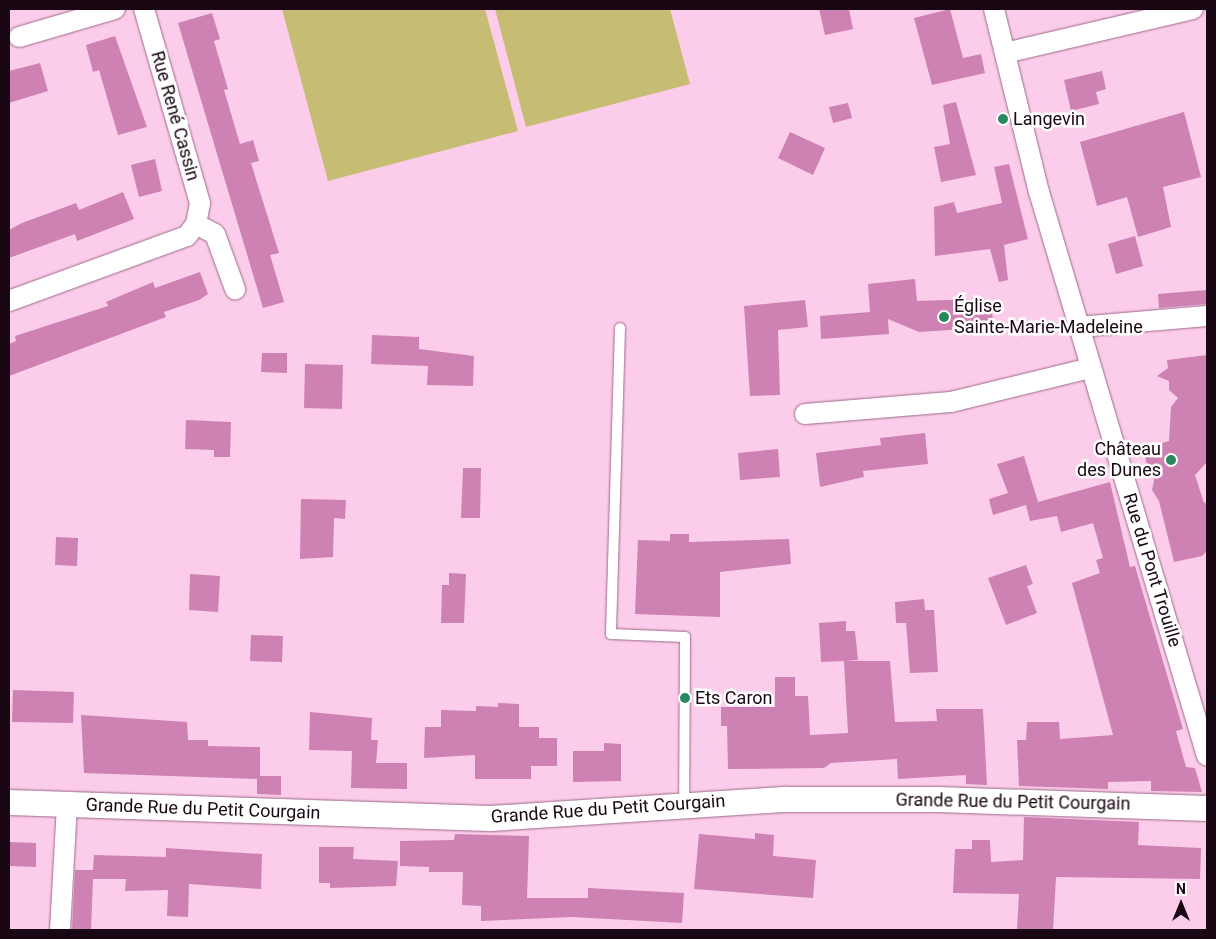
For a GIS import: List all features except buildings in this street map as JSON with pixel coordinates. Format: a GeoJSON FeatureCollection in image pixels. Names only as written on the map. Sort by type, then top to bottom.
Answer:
{"type":"FeatureCollection","features":[{"type":"Feature","properties":{"kind":"street"},"geometry":{"type":"LineString","coordinates":[[19,36],[115,9]]}},
{"type":"Feature","properties":{"kind":"street","name":"Rue René Cassin"},"geometry":{"type":"LineString","coordinates":[[144,9],[200,203],[196,224]]}},
{"type":"Feature","properties":{"kind":"street","name":"Rue du Pont Trouille"},"geometry":{"type":"LineString","coordinates":[[994,9],[1004,53],[1078,326],[1207,756]]}},
{"type":"Feature","properties":{"kind":"street"},"geometry":{"type":"LineString","coordinates":[[1004,53],[1193,9]]}},
{"type":"Feature","properties":{"kind":"street"},"geometry":{"type":"LineString","coordinates":[[9,301],[187,236],[196,224],[215,234],[236,289]]}},
{"type":"Feature","properties":{"kind":"street"},"geometry":{"type":"LineString","coordinates":[[1078,326],[1207,316]]}},
{"type":"Feature","properties":{"kind":"street"},"geometry":{"type":"LineString","coordinates":[[805,414],[951,402],[1092,368]]}},
{"type":"Feature","properties":{"kind":"street","name":"Grande Rue du Petit Courgain"},"geometry":{"type":"LineString","coordinates":[[9,802],[490,818],[786,799],[937,799],[1207,808]]}},
{"type":"Feature","properties":{"kind":"street"},"geometry":{"type":"LineString","coordinates":[[60,930],[67,804]]}},
{"type":"Feature","properties":{"kind":"lane"},"geometry":{"type":"LineString","coordinates":[[620,328],[611,634],[685,637],[684,805]]}},
{"type":"Feature","properties":{"kind":"shaded area"},"geometry":{"type":"Polygon","coordinates":[[[282,9],[485,9],[518,131],[328,181],[282,9]]]}},
{"type":"Feature","properties":{"kind":"shaded area"},"geometry":{"type":"Polygon","coordinates":[[[495,9],[670,9],[690,84],[526,127],[495,9]]]}},
{"type":"Feature","properties":{"kind":"place","name":"Langevin"},"geometry":{"type":"Point","coordinates":[1003,119]}},
{"type":"Feature","properties":{"kind":"place","name":"Église Sainte-Marie-Madeleine"},"geometry":{"type":"Point","coordinates":[944,317]}},
{"type":"Feature","properties":{"kind":"place","name":"Château des Dunes"},"geometry":{"type":"Point","coordinates":[1171,460]}},
{"type":"Feature","properties":{"kind":"place","name":"Ets Caron"},"geometry":{"type":"Point","coordinates":[685,698]}}]}
